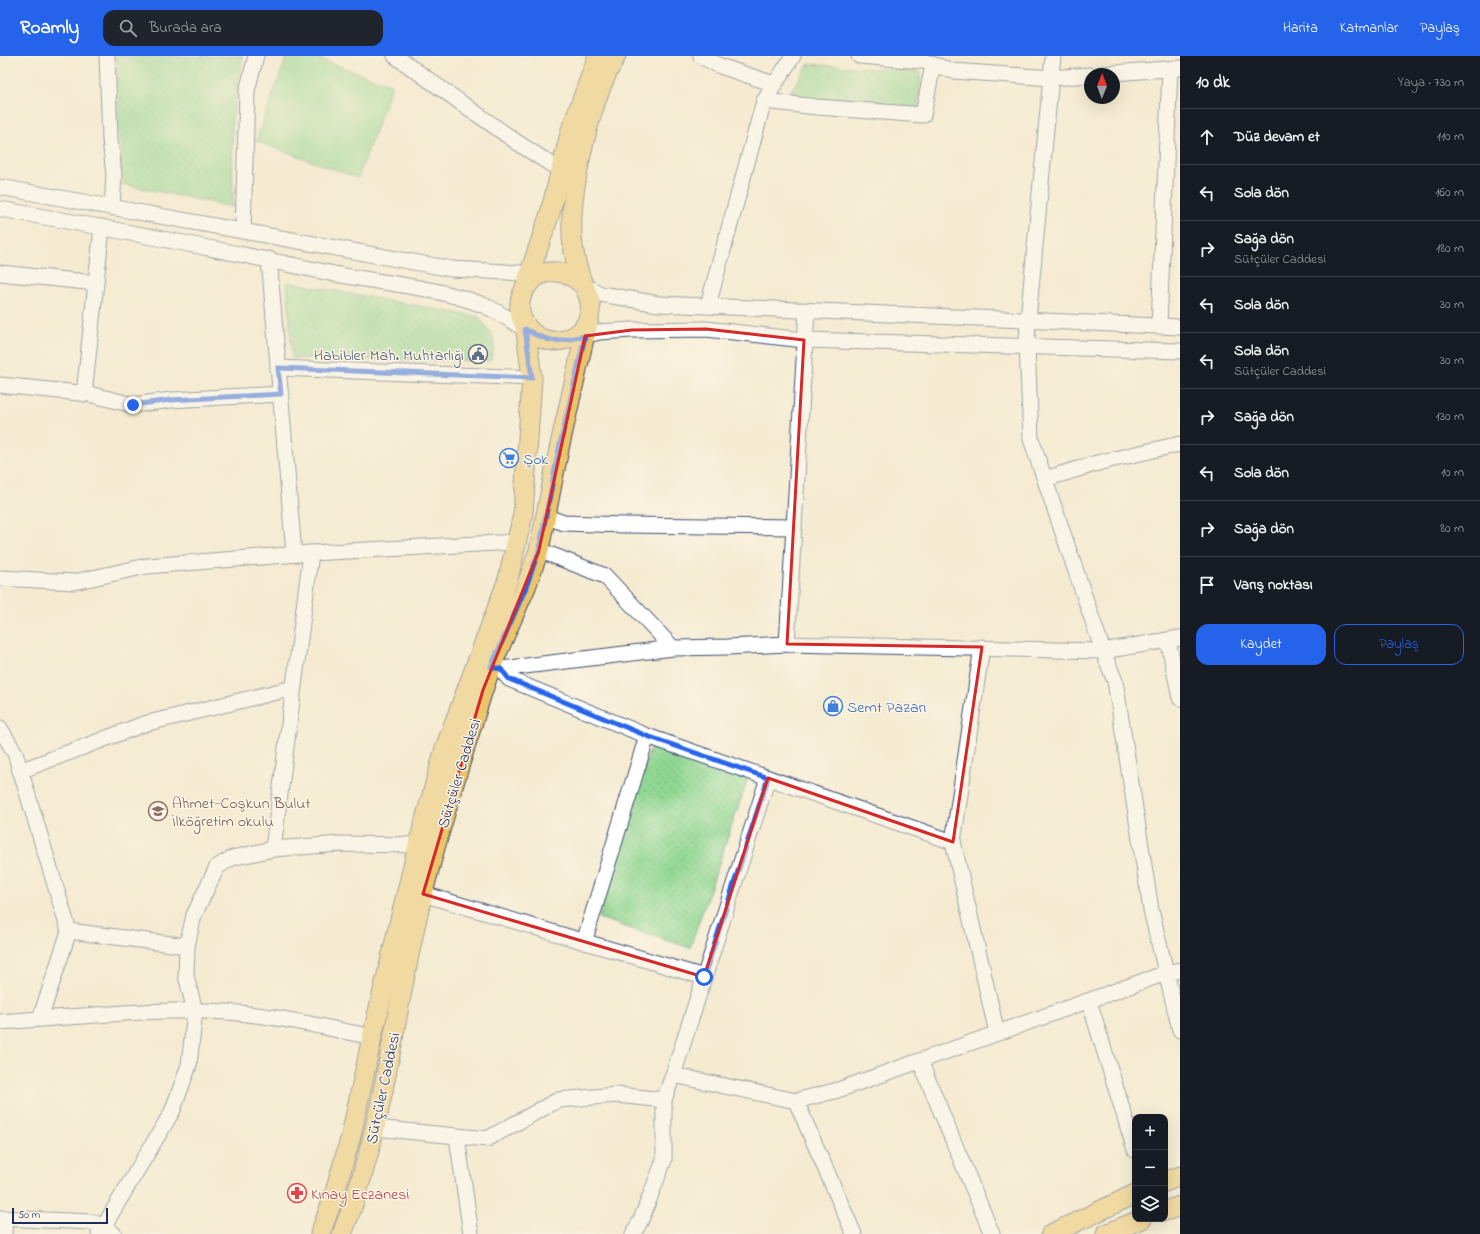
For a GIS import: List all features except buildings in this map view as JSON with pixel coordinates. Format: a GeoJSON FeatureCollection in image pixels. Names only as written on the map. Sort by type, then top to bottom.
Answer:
{"type":"FeatureCollection","features":[{"type":"Feature","properties":{"kind":"main road"},"geometry":{"type":"LineString","coordinates":[[598,56],[571,130],[532,279],[520,301],[520,313],[527,329],[543,339],[555,342],[566,340],[576,335],[584,327],[589,317],[591,306],[589,295],[583,285],[575,260],[571,214],[586,134],[609,67],[616,56]]}},
{"type":"Feature","properties":{"kind":"main road"},"geometry":{"type":"LineString","coordinates":[[532,279],[553,271],[564,272],[575,277],[583,285]]}},
{"type":"Feature","properties":{"kind":"main road","name":"Sütçüler Caddesi"},"geometry":{"type":"LineString","coordinates":[[342,1234],[363,1173],[375,1128],[423,894],[466,746],[539,550],[559,449],[589,317]]}},
{"type":"Feature","properties":{"kind":"main road","name":"Sütçüler Caddesi"},"geometry":{"type":"LineString","coordinates":[[320,1234],[333,1199],[351,1136],[372,1037],[418,845],[445,748],[508,579],[522,514],[532,378],[527,329]]}},
{"type":"Feature","properties":{"kind":"main road"},"geometry":{"type":"LineString","coordinates":[[1168,1181],[1180,1176]]}},
{"type":"Feature","properties":{"kind":"main road"},"geometry":{"type":"LineString","coordinates":[[1050,1234],[1132,1195]]}},
{"type":"Feature","properties":{"kind":"main road"},"geometry":{"type":"LineString","coordinates":[[1106,1234],[1135,1222]]}},
{"type":"Feature","properties":{"kind":"street"},"geometry":{"type":"LineString","coordinates":[[107,56],[110,139],[114,176],[112,207]]}},
{"type":"Feature","properties":{"kind":"street"},"geometry":{"type":"LineString","coordinates":[[243,231],[247,91],[256,56]]}},
{"type":"Feature","properties":{"kind":"street"},"geometry":{"type":"LineString","coordinates":[[395,56],[518,143],[560,170]]}},
{"type":"Feature","properties":{"kind":"street"},"geometry":{"type":"LineString","coordinates":[[700,56],[720,66],[774,84]]}},
{"type":"Feature","properties":{"kind":"street"},"geometry":{"type":"LineString","coordinates":[[708,305],[764,101],[793,56]]}},
{"type":"Feature","properties":{"kind":"street"},"geometry":{"type":"LineString","coordinates":[[859,56],[923,61],[953,71],[1051,78],[1084,75]]}},
{"type":"Feature","properties":{"kind":"street"},"geometry":{"type":"LineString","coordinates":[[1053,56],[1028,320],[1027,346],[1031,439],[1103,651],[1115,681],[1150,910],[1173,972],[1180,1030]]}},
{"type":"Feature","properties":{"kind":"street"},"geometry":{"type":"LineString","coordinates":[[764,101],[818,107],[923,115],[933,65]]}},
{"type":"Feature","properties":{"kind":"street"},"geometry":{"type":"LineString","coordinates":[[1120,72],[1175,68],[1158,326]]}},
{"type":"Feature","properties":{"kind":"street"},"geometry":{"type":"LineString","coordinates":[[0,187],[452,269],[532,279]]}},
{"type":"Feature","properties":{"kind":"street"},"geometry":{"type":"LineString","coordinates":[[0,209],[102,227],[322,272],[440,292],[495,310],[527,329]]}},
{"type":"Feature","properties":{"kind":"street"},"geometry":{"type":"LineString","coordinates":[[84,394],[102,227]]}},
{"type":"Feature","properties":{"kind":"street"},"geometry":{"type":"LineString","coordinates":[[269,260],[294,554]]}},
{"type":"Feature","properties":{"kind":"street"},"geometry":{"type":"LineString","coordinates":[[0,273],[96,283]]}},
{"type":"Feature","properties":{"kind":"street"},"geometry":{"type":"LineString","coordinates":[[583,285],[601,294],[659,304],[1180,327]]}},
{"type":"Feature","properties":{"kind":"street"},"geometry":{"type":"LineString","coordinates":[[788,644],[804,340],[807,310]]}},
{"type":"Feature","properties":{"kind":"street"},"geometry":{"type":"LineString","coordinates":[[566,340],[599,332],[706,329],[804,340],[1180,351]]}},
{"type":"Feature","properties":{"kind":"street"},"geometry":{"type":"LineString","coordinates":[[278,368],[532,378]]}},
{"type":"Feature","properties":{"kind":"street"},"geometry":{"type":"LineString","coordinates":[[0,385],[84,394],[133,405],[171,400],[281,394]]}},
{"type":"Feature","properties":{"kind":"street"},"geometry":{"type":"LineString","coordinates":[[1045,480],[1101,462],[1180,444]]}},
{"type":"Feature","properties":{"kind":"street"},"geometry":{"type":"LineString","coordinates":[[546,517],[564,523],[794,527]]}},
{"type":"Feature","properties":{"kind":"street"},"geometry":{"type":"LineString","coordinates":[[0,578],[74,582],[147,566],[294,554],[516,542]]}},
{"type":"Feature","properties":{"kind":"street"},"geometry":{"type":"LineString","coordinates":[[539,550],[605,576],[673,648]]}},
{"type":"Feature","properties":{"kind":"street"},"geometry":{"type":"LineString","coordinates":[[273,849],[311,553]]}},
{"type":"Feature","properties":{"kind":"street"},"geometry":{"type":"LineString","coordinates":[[496,668],[673,648],[727,648],[788,644],[982,647],[1103,651],[1174,639],[1180,698]]}},
{"type":"Feature","properties":{"kind":"street"},"geometry":{"type":"LineString","coordinates":[[982,647],[953,842],[997,1034]]}},
{"type":"Feature","properties":{"kind":"street"},"geometry":{"type":"LineString","coordinates":[[496,668],[509,679],[647,736],[953,842]]}},
{"type":"Feature","properties":{"kind":"street"},"geometry":{"type":"LineString","coordinates":[[20,771],[144,724],[293,688]]}},
{"type":"Feature","properties":{"kind":"street"},"geometry":{"type":"LineString","coordinates":[[0,728],[15,753],[69,931],[40,1019]]}},
{"type":"Feature","properties":{"kind":"street"},"geometry":{"type":"LineString","coordinates":[[584,942],[647,736]]}},
{"type":"Feature","properties":{"kind":"street"},"geometry":{"type":"LineString","coordinates":[[633,1234],[647,1206],[664,1160],[664,1100],[768,778]]}},
{"type":"Feature","properties":{"kind":"street"},"geometry":{"type":"LineString","coordinates":[[4,1234],[3,1218],[92,1222],[106,1232],[172,1112],[189,1065],[195,1011],[186,976],[187,946],[194,915],[217,867],[232,858],[273,849],[340,844],[418,845]]}},
{"type":"Feature","properties":{"kind":"street"},"geometry":{"type":"LineString","coordinates":[[423,894],[704,977]]}},
{"type":"Feature","properties":{"kind":"street"},"geometry":{"type":"LineString","coordinates":[[69,931],[187,946]]}},
{"type":"Feature","properties":{"kind":"street"},"geometry":{"type":"LineString","coordinates":[[673,1075],[796,1101],[838,1090],[1173,972]]}},
{"type":"Feature","properties":{"kind":"street"},"geometry":{"type":"LineString","coordinates":[[1089,1001],[1132,1140]]}},
{"type":"Feature","properties":{"kind":"street"},"geometry":{"type":"LineString","coordinates":[[0,1022],[195,1011],[238,1013],[289,1020],[372,1037]]}},
{"type":"Feature","properties":{"kind":"street"},"geometry":{"type":"LineString","coordinates":[[920,1061],[992,1234]]}},
{"type":"Feature","properties":{"kind":"street"},"geometry":{"type":"LineString","coordinates":[[375,1128],[487,1139],[558,1100],[617,1095],[664,1100]]}},
{"type":"Feature","properties":{"kind":"street"},"geometry":{"type":"LineString","coordinates":[[796,1101],[854,1234]]}},
{"type":"Feature","properties":{"kind":"street"},"geometry":{"type":"LineString","coordinates":[[457,1137],[471,1234]]}},
{"type":"Feature","properties":{"kind":"highlighted area"},"geometry":{"type":"Polygon","coordinates":[[[706,329],[804,340],[787,644],[982,647],[953,842],[768,778],[704,977],[423,894],[483,690],[539,550],[585,336],[632,330],[706,329]]]}},
{"type":"Feature","properties":{"kind":"green space"},"geometry":{"type":"Polygon","coordinates":[[[116,56],[243,56],[232,119],[233,207],[121,184],[116,56]]]}},
{"type":"Feature","properties":{"kind":"green space"},"geometry":{"type":"Polygon","coordinates":[[[287,56],[311,56],[392,85],[358,178],[256,141],[287,56]]]}},
{"type":"Feature","properties":{"kind":"green space"},"geometry":{"type":"Polygon","coordinates":[[[809,64],[921,72],[918,112],[786,98],[809,64]]]}},
{"type":"Feature","properties":{"kind":"green space"},"geometry":{"type":"Polygon","coordinates":[[[287,282],[479,317],[493,338],[493,354],[490,361],[292,358],[287,282]]]}},
{"type":"Feature","properties":{"kind":"green space"},"geometry":{"type":"Polygon","coordinates":[[[652,743],[749,775],[690,948],[599,918],[652,743]]]}},
{"type":"Feature","properties":{"kind":"place","name":"Habibler Mah. Muhtarlığı"},"geometry":{"type":"Point","coordinates":[478,354]}},
{"type":"Feature","properties":{"kind":"place","name":"Şok"},"geometry":{"type":"Point","coordinates":[509,458]}},
{"type":"Feature","properties":{"kind":"place","name":"Semt Pazarı"},"geometry":{"type":"Point","coordinates":[833,706]}},
{"type":"Feature","properties":{"kind":"place","name":"Ahmet-Coşkun Bulut İlköğretim okulu"},"geometry":{"type":"Point","coordinates":[158,811]}},
{"type":"Feature","properties":{"kind":"place","name":"Kınay Eczanesi"},"geometry":{"type":"Point","coordinates":[297,1193]}},
{"type":"Feature","properties":{"kind":"route"},"geometry":{"type":"LineString","coordinates":[[133,405],[171,400],[281,394],[278,368],[532,378],[525,329],[543,339],[555,342],[585,336],[559,449],[539,550],[526,587],[491,667],[501,669],[509,679],[647,736],[768,778],[704,977]]}}]}
